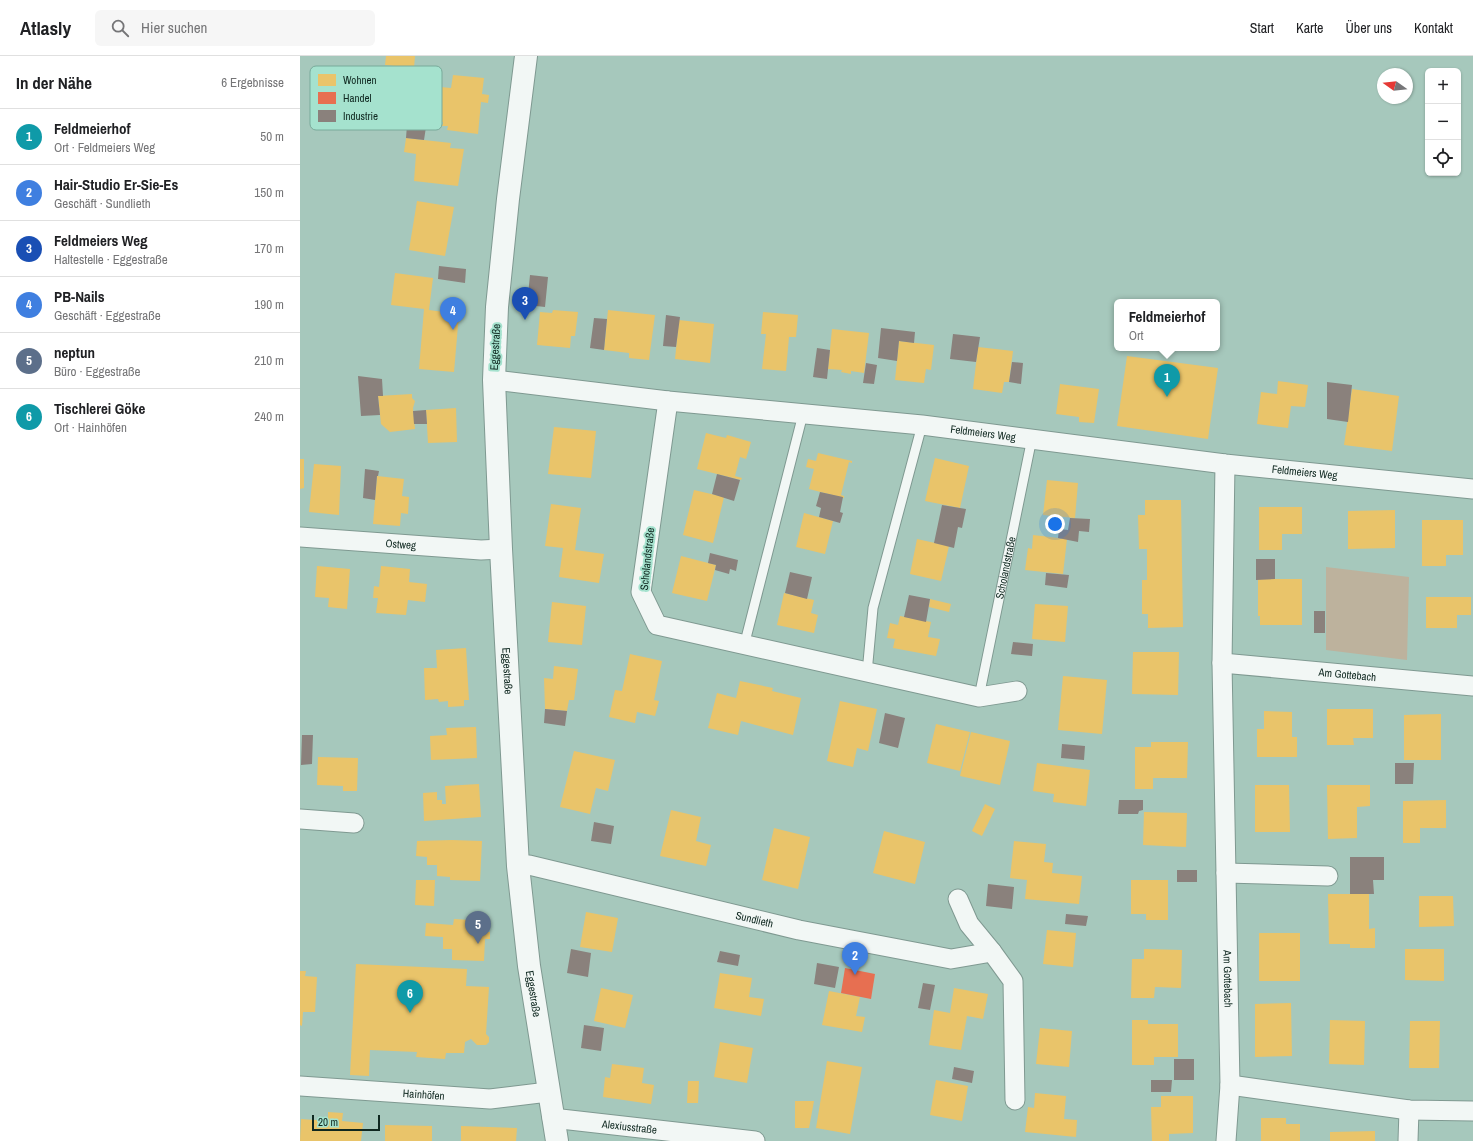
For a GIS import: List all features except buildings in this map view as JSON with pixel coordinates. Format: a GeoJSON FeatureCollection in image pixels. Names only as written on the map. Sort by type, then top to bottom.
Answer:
{"type":"FeatureCollection","features":[{"type":"Feature","properties":{"kind":"main road","name":"Eggestraße"},"geometry":{"type":"LineString","coordinates":[[526,56],[508,199],[497,307],[494,380],[501,549],[518,866],[529,966],[556,1141]]}},
{"type":"Feature","properties":{"kind":"street","name":"Feldmeiers Weg"},"geometry":{"type":"LineString","coordinates":[[494,380],[668,401],[922,425],[1226,464],[1473,489]]}},
{"type":"Feature","properties":{"kind":"street","name":"Scholandstraße"},"geometry":{"type":"LineString","coordinates":[[668,401],[641,592],[656,625],[744,646],[979,697],[1017,691]]}},
{"type":"Feature","properties":{"kind":"street","name":"Am Gottebach"},"geometry":{"type":"LineString","coordinates":[[1226,464],[1222,663],[1230,1085],[1226,1141]]}},
{"type":"Feature","properties":{"kind":"street","name":"Ostweg"},"geometry":{"type":"LineString","coordinates":[[300,537],[481,550],[501,549]]}},
{"type":"Feature","properties":{"kind":"street","name":"Am Gottebach"},"geometry":{"type":"LineString","coordinates":[[1222,663],[1473,686]]}},
{"type":"Feature","properties":{"kind":"street"},"geometry":{"type":"LineString","coordinates":[[300,819],[354,823]]}},
{"type":"Feature","properties":{"kind":"street","name":"Sundlieth"},"geometry":{"type":"LineString","coordinates":[[518,866],[529,865],[799,930],[951,959],[992,952]]}},
{"type":"Feature","properties":{"kind":"street"},"geometry":{"type":"LineString","coordinates":[[1226,873],[1328,876]]}},
{"type":"Feature","properties":{"kind":"street"},"geometry":{"type":"LineString","coordinates":[[958,899],[969,924],[1013,981],[1015,1100]]}},
{"type":"Feature","properties":{"kind":"street"},"geometry":{"type":"LineString","coordinates":[[1230,1085],[1409,1110],[1473,1111]]}},
{"type":"Feature","properties":{"kind":"street","name":"Hainhöfen"},"geometry":{"type":"LineString","coordinates":[[300,1086],[490,1099],[548,1092]]}},
{"type":"Feature","properties":{"kind":"street"},"geometry":{"type":"LineString","coordinates":[[1408,1141],[1409,1110]]}},
{"type":"Feature","properties":{"kind":"street","name":"Alexiusstraße"},"geometry":{"type":"LineString","coordinates":[[552,1118],[755,1141]]}},
{"type":"Feature","properties":{"kind":"lane"},"geometry":{"type":"LineString","coordinates":[[744,646],[803,414]]}},
{"type":"Feature","properties":{"kind":"lane"},"geometry":{"type":"LineString","coordinates":[[867,673],[873,608],[922,425]]}},
{"type":"Feature","properties":{"kind":"lane","name":"Scholandstraße"},"geometry":{"type":"LineString","coordinates":[[979,697],[1032,438]]}},
{"type":"Feature","properties":{"kind":"shaded area"},"geometry":{"type":"Polygon","coordinates":[[[1326,567],[1409,577],[1407,660],[1326,650],[1326,567]]]}},
{"type":"Feature","properties":{"kind":"place","name":"Feldmeiers Weg"},"geometry":{"type":"Point","coordinates":[525,320]}},
{"type":"Feature","properties":{"kind":"place","name":"PB-Nails"},"geometry":{"type":"Point","coordinates":[453,330]}},
{"type":"Feature","properties":{"kind":"place","name":"Feldmeierhof"},"geometry":{"type":"Point","coordinates":[1167,397]}},
{"type":"Feature","properties":{"kind":"place","name":"neptun"},"geometry":{"type":"Point","coordinates":[478,944]}},
{"type":"Feature","properties":{"kind":"place","name":"Hair-Studio Er-Sie-Es"},"geometry":{"type":"Point","coordinates":[855,975]}},
{"type":"Feature","properties":{"kind":"place","name":"Tischlerei Göke"},"geometry":{"type":"Point","coordinates":[410,1013]}}]}
